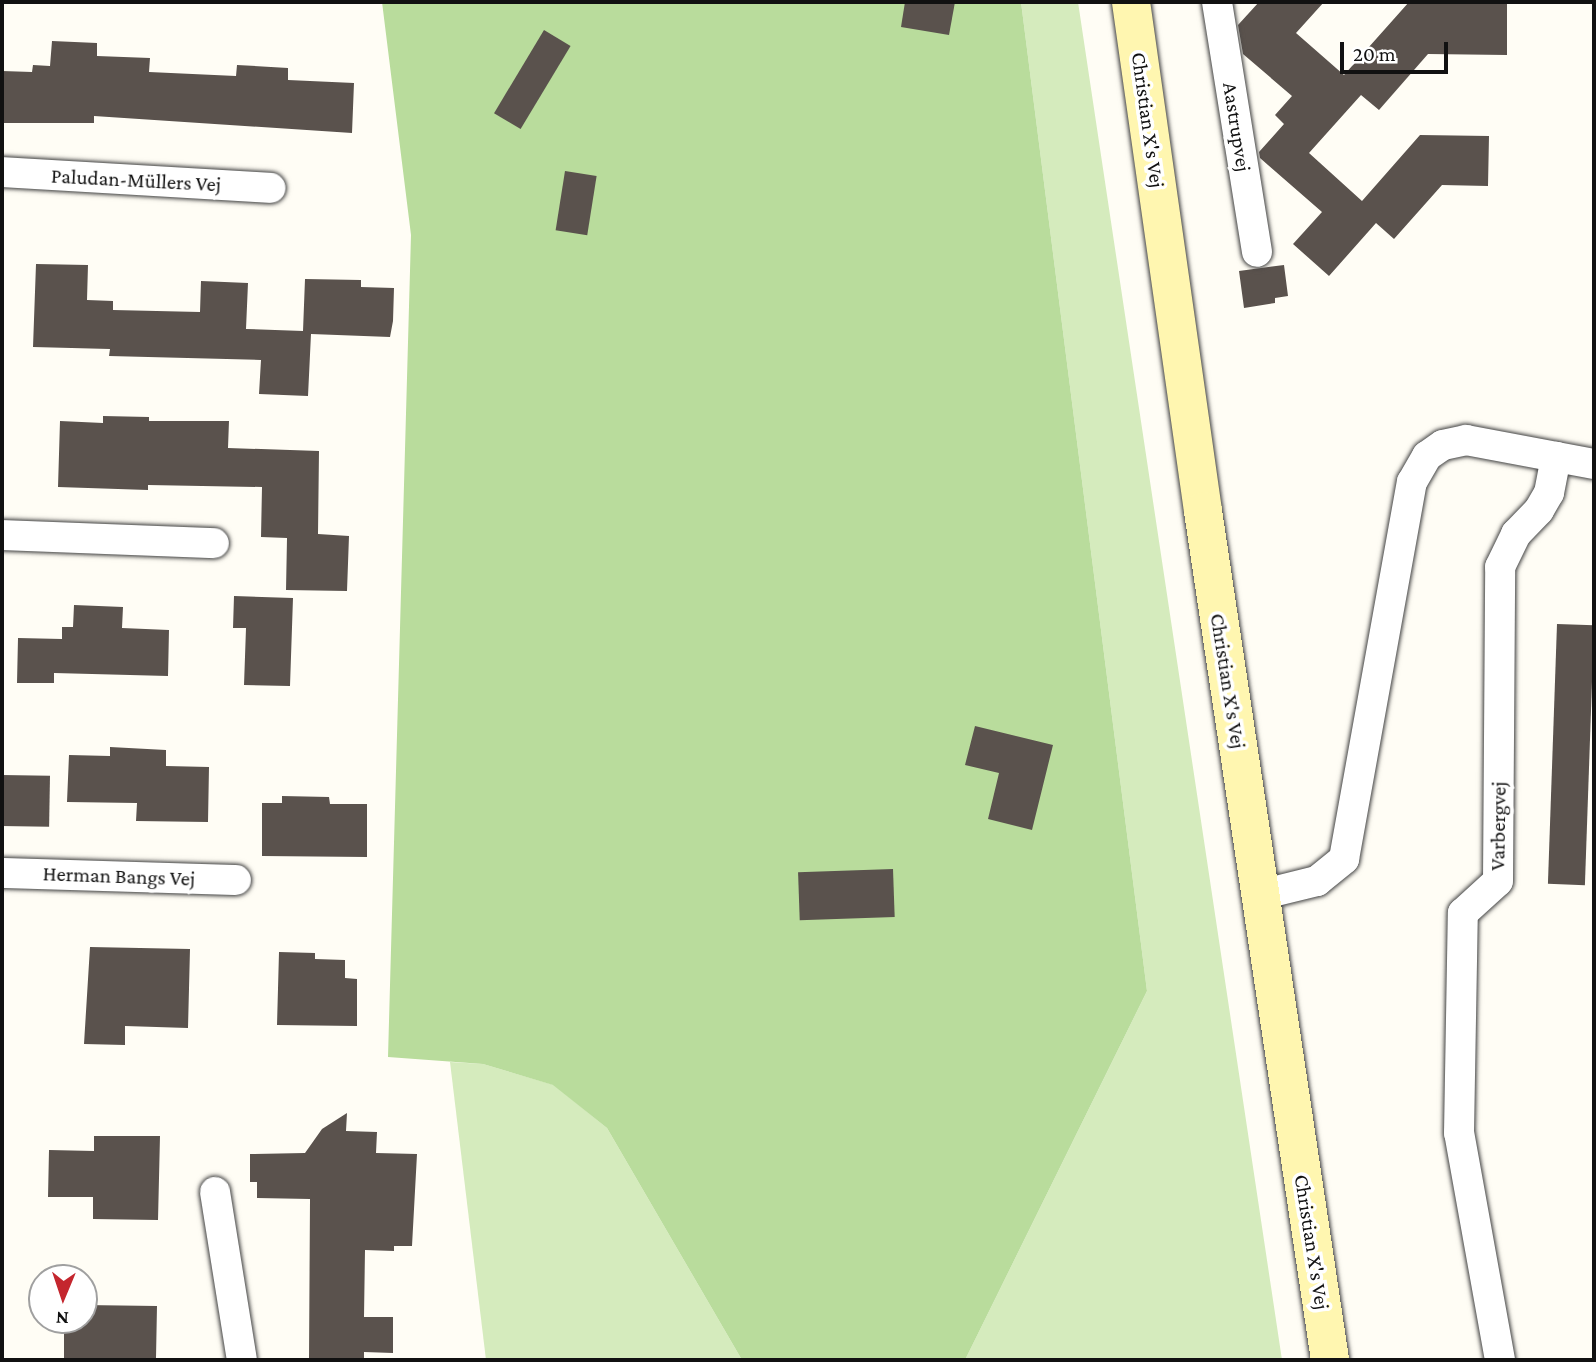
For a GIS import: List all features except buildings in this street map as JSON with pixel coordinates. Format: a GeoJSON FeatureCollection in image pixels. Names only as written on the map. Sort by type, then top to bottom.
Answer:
{"type":"FeatureCollection","features":[{"type":"Feature","properties":{"kind":"street","name":"Christian X's Vej"},"geometry":{"type":"LineString","coordinates":[[1131,2],[1330,1360]]}},
{"type":"Feature","properties":{"kind":"street","name":"Aastrupvej"},"geometry":{"type":"LineString","coordinates":[[1217,2],[1257,252]]}},
{"type":"Feature","properties":{"kind":"street","name":"Paludan-Müllers Vej"},"geometry":{"type":"LineString","coordinates":[[2,172],[271,188]]}},
{"type":"Feature","properties":{"kind":"street"},"geometry":{"type":"LineString","coordinates":[[1260,895],[1317,881],[1343,859],[1412,482],[1427,456],[1443,445],[1466,440],[1594,464]]}},
{"type":"Feature","properties":{"kind":"street","name":"Varbergvej"},"geometry":{"type":"LineString","coordinates":[[1500,1360],[1459,1133],[1463,914],[1498,881],[1500,567],[1516,534],[1539,510],[1549,493],[1556,457]]}},
{"type":"Feature","properties":{"kind":"street"},"geometry":{"type":"LineString","coordinates":[[2,534],[214,543]]}},
{"type":"Feature","properties":{"kind":"street","name":"Herman Bangs Vej"},"geometry":{"type":"LineString","coordinates":[[2,873],[236,880]]}},
{"type":"Feature","properties":{"kind":"street"},"geometry":{"type":"LineString","coordinates":[[215,1192],[242,1360]]}},
{"type":"Feature","properties":{"kind":"green space"},"geometry":{"type":"Polygon","coordinates":[[[382,2],[1021,2],[1147,991],[965,1360],[742,1360],[607,1128],[553,1085],[483,1064],[388,1057],[411,235],[382,2]]]}},
{"type":"Feature","properties":{"kind":"green space"},"geometry":{"type":"Polygon","coordinates":[[[1021,2],[1078,2],[1282,1360],[965,1360],[1147,991],[1021,2]]]}},
{"type":"Feature","properties":{"kind":"green space"},"geometry":{"type":"Polygon","coordinates":[[[450,1062],[483,1064],[554,1085],[607,1128],[742,1360],[486,1360],[450,1062]]]}}]}
